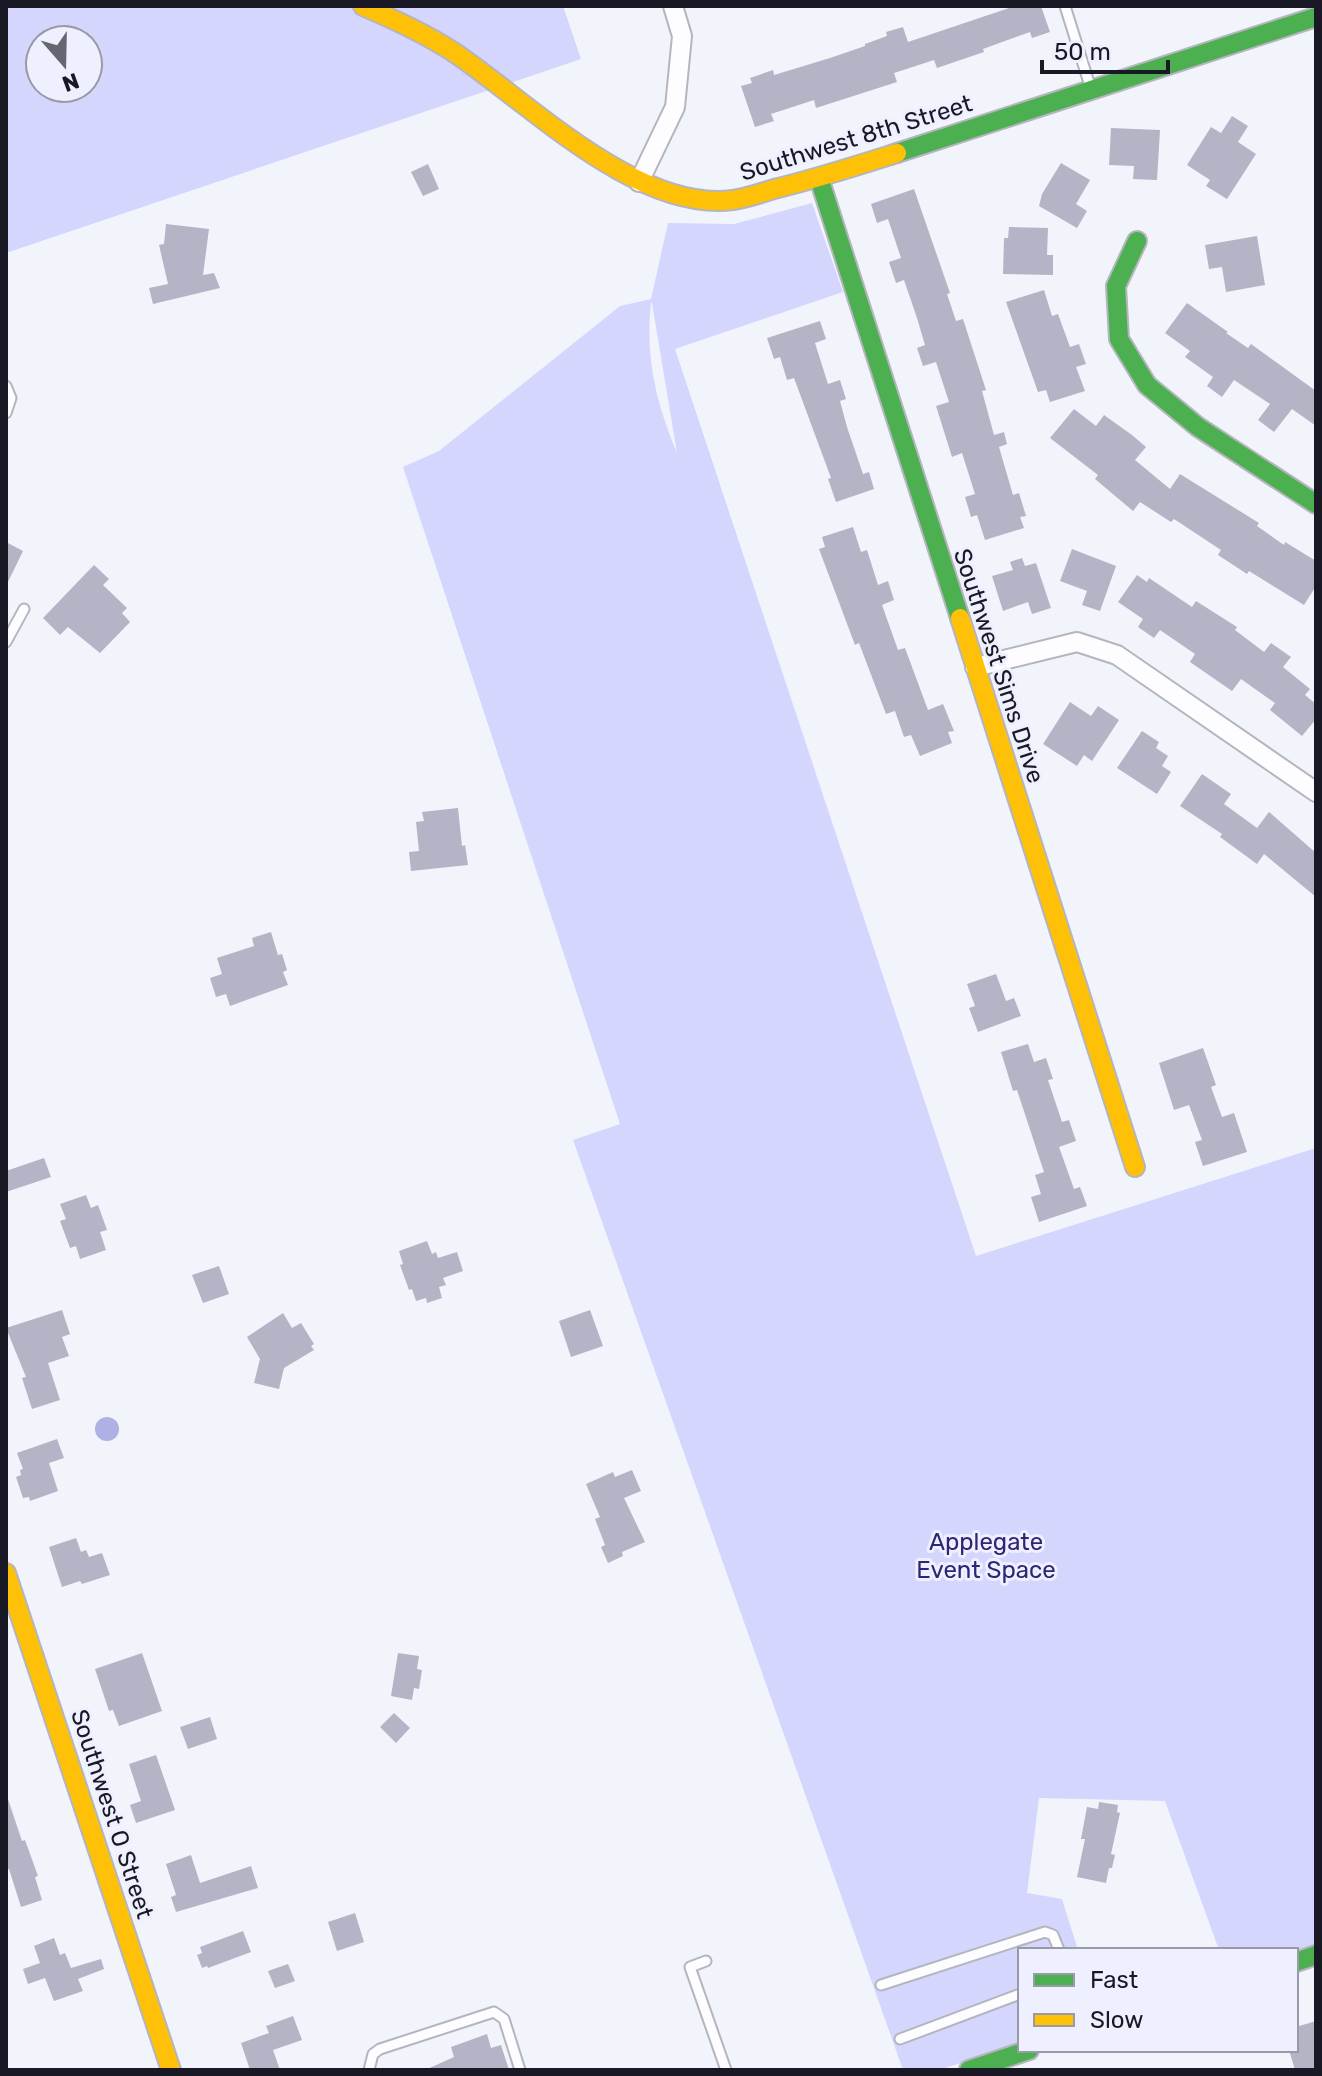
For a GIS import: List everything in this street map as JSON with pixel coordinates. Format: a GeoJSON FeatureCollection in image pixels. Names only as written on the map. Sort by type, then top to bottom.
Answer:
{"type":"FeatureCollection","features":[{"type":"Feature","properties":{"kind":"street","name":"Southwest 8th Street"},"geometry":{"type":"LineString","coordinates":[[363,6],[408,26],[454,53],[602,160],[639,182],[697,199],[732,200],[819,178],[1316,17]]}},
{"type":"Feature","properties":{"kind":"street"},"geometry":{"type":"LineString","coordinates":[[639,182],[675,107],[682,36],[673,6]]}},
{"type":"Feature","properties":{"kind":"street","name":"Southwest 8th Street"},"geometry":{"type":"LineString","coordinates":[[1259,34],[1304,6]]}},
{"type":"Feature","properties":{"kind":"street","name":"Southwest Sims Drive"},"geometry":{"type":"LineString","coordinates":[[819,178],[1135,1167]]}},
{"type":"Feature","properties":{"kind":"street"},"geometry":{"type":"LineString","coordinates":[[1137,241],[1116,286],[1119,339],[1147,385],[1198,427],[1316,504]]}},
{"type":"Feature","properties":{"kind":"street"},"geometry":{"type":"LineString","coordinates":[[975,667],[1077,642],[1117,655],[1316,792]]}},
{"type":"Feature","properties":{"kind":"street","name":"Southwest O Street"},"geometry":{"type":"LineString","coordinates":[[6,1573],[171,2070]]}},
{"type":"Feature","properties":{"kind":"street"},"geometry":{"type":"LineString","coordinates":[[969,2070],[1009,2064],[1026,2052]]}},
{"type":"Feature","properties":{"kind":"lane"},"geometry":{"type":"LineString","coordinates":[[1065,6],[1091,89]]}},
{"type":"Feature","properties":{"kind":"lane"},"geometry":{"type":"LineString","coordinates":[[6,386],[11,398],[6,413]]}},
{"type":"Feature","properties":{"kind":"lane"},"geometry":{"type":"LineString","coordinates":[[6,642],[24,609]]}},
{"type":"Feature","properties":{"kind":"lane"},"geometry":{"type":"LineString","coordinates":[[881,1985],[1045,1932],[1053,1935],[1058,1948]]}},
{"type":"Feature","properties":{"kind":"lane"},"geometry":{"type":"LineString","coordinates":[[706,1961],[690,1967],[726,2070]]}},
{"type":"Feature","properties":{"kind":"lane"},"geometry":{"type":"LineString","coordinates":[[900,2039],[1018,1995]]}},
{"type":"Feature","properties":{"kind":"lane"},"geometry":{"type":"LineString","coordinates":[[369,2070],[373,2054],[380,2049],[494,2012],[504,2019],[520,2070]]}},
{"type":"Feature","properties":{"kind":"green space"},"geometry":{"type":"Polygon","coordinates":[[[6,6],[563,6],[581,59],[6,253],[6,6]]]}},
{"type":"Feature","properties":{"kind":"green space","name":"Applegate Event Space"},"geometry":{"type":"Polygon","coordinates":[[[812,203],[843,292],[675,349],[976,1256],[1316,1148],[1316,1946],[1298,1950],[1218,1948],[1165,1801],[1039,1798],[1027,1893],[1062,1899],[1077,1948],[1018,1948],[1018,2045],[939,2070],[903,2070],[573,1140],[620,1124],[403,467],[439,451],[620,306],[651,299],[668,223],[734,224],[812,203]],[[651,303],[650,342],[654,380],[677,453],[651,303]]]}},
{"type":"Feature","properties":{"kind":"shaded area"},"geometry":{"type":"Polygon","coordinates":[[[107,1417],[116,1420],[119,1429],[116,1438],[107,1441],[98,1438],[95,1429],[98,1420],[107,1417]]]}},
{"type":"Feature","properties":{"kind":"building"},"geometry":{"type":"Polygon","coordinates":[[[1015,6],[1041,6],[1050,32],[1032,38],[1030,32],[937,68],[934,60],[894,73],[897,82],[816,108],[814,100],[771,114],[774,121],[755,127],[741,86],[752,83],[750,78],[773,70],[774,75],[830,58],[865,46],[887,36],[886,32],[903,27],[908,42],[1015,6]]]}},
{"type":"Feature","properties":{"kind":"building"},"geometry":{"type":"Polygon","coordinates":[[[1232,116],[1248,126],[1238,142],[1256,154],[1227,199],[1206,186],[1210,180],[1187,165],[1211,127],[1221,133],[1232,116]]]}},
{"type":"Feature","properties":{"kind":"building"},"geometry":{"type":"Polygon","coordinates":[[[1111,128],[1160,130],[1157,180],[1133,179],[1134,166],[1109,165],[1111,128]]]}},
{"type":"Feature","properties":{"kind":"building"},"geometry":{"type":"Polygon","coordinates":[[[1061,163],[1090,180],[1076,204],[1087,211],[1077,228],[1039,206],[1042,194],[1061,163]]]}},
{"type":"Feature","properties":{"kind":"building"},"geometry":{"type":"Polygon","coordinates":[[[428,164],[439,189],[423,196],[411,172],[428,164]]]}},
{"type":"Feature","properties":{"kind":"building"},"geometry":{"type":"Polygon","coordinates":[[[914,189],[950,293],[947,294],[956,321],[963,319],[986,390],[982,391],[994,435],[1004,432],[1007,444],[999,447],[1013,495],[1019,493],[1026,516],[1020,517],[1024,528],[985,540],[977,515],[971,517],[965,497],[975,494],[962,453],[952,457],[936,406],[949,402],[936,362],[923,366],[917,348],[925,345],[917,318],[904,280],[896,283],[889,262],[901,258],[888,219],[877,223],[871,204],[914,189]]]}},
{"type":"Feature","properties":{"kind":"building"},"geometry":{"type":"Polygon","coordinates":[[[166,224],[209,229],[203,275],[214,273],[220,288],[153,304],[149,288],[168,284],[159,245],[164,244],[166,224]]]}},
{"type":"Feature","properties":{"kind":"building"},"geometry":{"type":"Polygon","coordinates":[[[1009,227],[1048,228],[1047,255],[1053,255],[1053,275],[1003,274],[1004,238],[1008,238],[1009,227]]]}},
{"type":"Feature","properties":{"kind":"building"},"geometry":{"type":"Polygon","coordinates":[[[1257,236],[1265,285],[1226,292],[1222,267],[1209,269],[1205,245],[1257,236]]]}},
{"type":"Feature","properties":{"kind":"building"},"geometry":{"type":"Polygon","coordinates":[[[1044,290],[1052,316],[1058,314],[1070,347],[1079,344],[1086,364],[1076,367],[1085,391],[1050,402],[1046,390],[1038,392],[1006,302],[1044,290]]]}},
{"type":"Feature","properties":{"kind":"building"},"geometry":{"type":"Polygon","coordinates":[[[1187,303],[1226,333],[1248,348],[1251,344],[1316,391],[1316,426],[1292,409],[1274,432],[1258,420],[1270,404],[1234,380],[1222,397],[1207,386],[1213,377],[1185,357],[1190,351],[1165,333],[1187,303]]]}},
{"type":"Feature","properties":{"kind":"building"},"geometry":{"type":"Polygon","coordinates":[[[820,321],[826,339],[815,343],[828,384],[840,380],[846,399],[840,401],[847,427],[863,474],[869,472],[874,489],[836,502],[828,479],[831,478],[794,378],[787,380],[780,357],[774,359],[767,338],[820,321]]]}},
{"type":"Feature","properties":{"kind":"building"},"geometry":{"type":"Polygon","coordinates":[[[1074,409],[1096,426],[1104,415],[1132,435],[1146,447],[1135,460],[1170,489],[1180,474],[1259,523],[1257,526],[1284,545],[1285,542],[1316,561],[1316,586],[1304,605],[1218,555],[1221,550],[1174,519],[1171,522],[1140,502],[1133,511],[1095,479],[1098,475],[1050,438],[1074,409]]]}},
{"type":"Feature","properties":{"kind":"building"},"geometry":{"type":"Polygon","coordinates":[[[853,527],[861,552],[867,550],[878,585],[888,581],[894,600],[882,605],[898,650],[905,648],[928,710],[943,704],[954,731],[948,732],[952,743],[920,756],[911,735],[904,737],[895,711],[886,714],[859,643],[855,645],[819,549],[825,547],[822,537],[853,527]]]}},
{"type":"Feature","properties":{"kind":"building"},"geometry":{"type":"Polygon","coordinates":[[[6,542],[23,551],[6,586],[6,542]]]}},
{"type":"Feature","properties":{"kind":"building"},"geometry":{"type":"Polygon","coordinates":[[[1072,549],[1116,566],[1100,611],[1082,605],[1087,591],[1060,581],[1072,549]]]}},
{"type":"Feature","properties":{"kind":"building"},"geometry":{"type":"Polygon","coordinates":[[[1022,558],[1025,566],[1036,563],[1051,608],[1032,614],[1028,602],[1003,611],[992,576],[1013,570],[1010,562],[1022,558]]]}},
{"type":"Feature","properties":{"kind":"building"},"geometry":{"type":"Polygon","coordinates":[[[94,565],[109,579],[103,585],[127,608],[122,613],[130,622],[100,653],[68,627],[60,635],[43,618],[94,565]]]}},
{"type":"Feature","properties":{"kind":"building"},"geometry":{"type":"Polygon","coordinates":[[[1137,575],[1147,582],[1149,578],[1192,607],[1196,601],[1237,627],[1235,630],[1264,652],[1271,643],[1291,657],[1283,667],[1310,689],[1305,695],[1316,704],[1316,719],[1302,736],[1270,710],[1275,703],[1241,679],[1232,691],[1190,662],[1195,654],[1160,630],[1154,638],[1138,627],[1143,619],[1118,602],[1137,575]]]}},
{"type":"Feature","properties":{"kind":"building"},"geometry":{"type":"Polygon","coordinates":[[[1070,702],[1091,716],[1098,706],[1119,720],[1092,761],[1084,755],[1077,766],[1043,744],[1070,702]]]}},
{"type":"Feature","properties":{"kind":"building"},"geometry":{"type":"Polygon","coordinates":[[[1142,731],[1159,742],[1156,748],[1168,756],[1162,766],[1171,772],[1157,794],[1117,768],[1142,731]]]}},
{"type":"Feature","properties":{"kind":"building"},"geometry":{"type":"Polygon","coordinates":[[[1202,774],[1231,794],[1224,804],[1257,828],[1269,812],[1316,853],[1316,897],[1264,854],[1257,864],[1220,837],[1222,834],[1180,806],[1202,774]]]}},
{"type":"Feature","properties":{"kind":"building"},"geometry":{"type":"Polygon","coordinates":[[[458,808],[462,846],[465,845],[468,865],[411,871],[409,852],[419,851],[416,822],[424,821],[422,812],[458,808]]]}},
{"type":"Feature","properties":{"kind":"building"},"geometry":{"type":"Polygon","coordinates":[[[271,932],[278,955],[282,954],[287,970],[283,972],[288,985],[230,1006],[226,994],[216,997],[210,978],[222,974],[217,958],[254,946],[252,938],[271,932]]]}},
{"type":"Feature","properties":{"kind":"building"},"geometry":{"type":"Polygon","coordinates":[[[996,974],[1006,1001],[1014,998],[1021,1016],[978,1032],[969,1008],[975,1006],[967,984],[996,974]]]}},
{"type":"Feature","properties":{"kind":"building"},"geometry":{"type":"Polygon","coordinates":[[[1028,1044],[1034,1062],[1046,1058],[1053,1079],[1048,1080],[1062,1122],[1069,1120],[1076,1141],[1059,1147],[1074,1189],[1080,1187],[1087,1206],[1039,1222],[1031,1197],[1041,1194],[1035,1175],[1044,1172],[1001,1052],[1028,1044]]]}},
{"type":"Feature","properties":{"kind":"building"},"geometry":{"type":"Polygon","coordinates":[[[1203,1048],[1216,1085],[1211,1087],[1222,1117],[1234,1113],[1247,1152],[1203,1166],[1195,1142],[1202,1140],[1189,1105],[1174,1110],[1159,1063],[1203,1048]]]}},
{"type":"Feature","properties":{"kind":"building"},"geometry":{"type":"Polygon","coordinates":[[[44,1158],[51,1177],[6,1192],[6,1171],[44,1158]]]}},
{"type":"Feature","properties":{"kind":"building"},"geometry":{"type":"Polygon","coordinates":[[[86,1195],[91,1208],[98,1205],[107,1230],[100,1232],[106,1250],[80,1259],[76,1246],[70,1248],[60,1221],[66,1219],[60,1204],[86,1195]]]}},
{"type":"Feature","properties":{"kind":"building"},"geometry":{"type":"Polygon","coordinates":[[[427,1241],[432,1254],[436,1252],[438,1258],[457,1252],[463,1271],[443,1278],[446,1285],[439,1287],[442,1298],[427,1303],[426,1298],[416,1301],[412,1289],[409,1290],[400,1265],[403,1264],[399,1251],[427,1241]]]}},
{"type":"Feature","properties":{"kind":"building"},"geometry":{"type":"Polygon","coordinates":[[[219,1266],[229,1294],[203,1303],[192,1275],[219,1266]]]}},
{"type":"Feature","properties":{"kind":"building"},"geometry":{"type":"Polygon","coordinates":[[[62,1310],[70,1334],[62,1337],[69,1356],[48,1363],[60,1400],[32,1409],[22,1378],[26,1377],[6,1328],[62,1310]]]}},
{"type":"Feature","properties":{"kind":"building"},"geometry":{"type":"Polygon","coordinates":[[[590,1310],[603,1346],[571,1357],[559,1321],[590,1310]]]}},
{"type":"Feature","properties":{"kind":"building"},"geometry":{"type":"Polygon","coordinates":[[[283,1313],[292,1328],[301,1323],[314,1344],[311,1346],[314,1350],[284,1368],[279,1389],[254,1383],[260,1359],[247,1337],[283,1313]]]}},
{"type":"Feature","properties":{"kind":"building"},"geometry":{"type":"Polygon","coordinates":[[[57,1439],[64,1458],[49,1463],[58,1491],[30,1501],[29,1497],[23,1498],[16,1477],[21,1475],[20,1470],[23,1469],[17,1453],[57,1439]]]}},
{"type":"Feature","properties":{"kind":"building"},"geometry":{"type":"Polygon","coordinates":[[[632,1470],[641,1491],[624,1498],[645,1542],[622,1552],[623,1556],[608,1563],[595,1519],[600,1517],[586,1484],[613,1472],[615,1477],[632,1470]]]}},
{"type":"Feature","properties":{"kind":"building"},"geometry":{"type":"Polygon","coordinates":[[[76,1538],[81,1552],[86,1550],[89,1557],[102,1553],[110,1575],[62,1587],[49,1547],[76,1538]]]}},
{"type":"Feature","properties":{"kind":"building"},"geometry":{"type":"Polygon","coordinates":[[[142,1653],[162,1711],[119,1726],[113,1710],[109,1711],[95,1669],[142,1653]]]}},
{"type":"Feature","properties":{"kind":"building"},"geometry":{"type":"Polygon","coordinates":[[[398,1653],[419,1656],[417,1669],[422,1670],[419,1689],[414,1688],[412,1700],[391,1696],[398,1653]]]}},
{"type":"Feature","properties":{"kind":"building"},"geometry":{"type":"Polygon","coordinates":[[[394,1713],[410,1728],[396,1743],[380,1727],[394,1713]]]}},
{"type":"Feature","properties":{"kind":"building"},"geometry":{"type":"Polygon","coordinates":[[[210,1717],[217,1739],[188,1749],[180,1727],[210,1717]]]}},
{"type":"Feature","properties":{"kind":"building"},"geometry":{"type":"Polygon","coordinates":[[[156,1755],[175,1810],[136,1823],[130,1805],[141,1801],[129,1764],[156,1755]]]}},
{"type":"Feature","properties":{"kind":"building"},"geometry":{"type":"Polygon","coordinates":[[[6,1799],[38,1876],[35,1877],[42,1900],[21,1907],[9,1869],[6,1870],[6,1799]]]}},
{"type":"Feature","properties":{"kind":"building"},"geometry":{"type":"Polygon","coordinates":[[[1099,1802],[1118,1805],[1117,1812],[1120,1813],[1111,1854],[1115,1855],[1106,1883],[1077,1877],[1085,1839],[1081,1839],[1087,1807],[1098,1809],[1099,1802]]]}},
{"type":"Feature","properties":{"kind":"building"},"geometry":{"type":"Polygon","coordinates":[[[191,1855],[200,1883],[251,1866],[258,1888],[176,1912],[171,1897],[176,1895],[166,1864],[191,1855]]]}},
{"type":"Feature","properties":{"kind":"building"},"geometry":{"type":"Polygon","coordinates":[[[355,1913],[364,1942],[337,1951],[328,1922],[355,1913]]]}},
{"type":"Feature","properties":{"kind":"building"},"geometry":{"type":"Polygon","coordinates":[[[243,1931],[251,1952],[202,1968],[197,1955],[202,1953],[200,1947],[243,1931]]]}},
{"type":"Feature","properties":{"kind":"building"},"geometry":{"type":"Polygon","coordinates":[[[54,1938],[60,1955],[65,1953],[71,1968],[101,1959],[104,1969],[78,1979],[83,1991],[54,2001],[45,1978],[28,1984],[23,1969],[40,1963],[34,1946],[54,1938]]]}},
{"type":"Feature","properties":{"kind":"building"},"geometry":{"type":"Polygon","coordinates":[[[288,1964],[295,1981],[275,1988],[268,1971],[288,1964]]]}},
{"type":"Feature","properties":{"kind":"building"},"geometry":{"type":"Polygon","coordinates":[[[293,2016],[302,2040],[273,2050],[280,2070],[250,2070],[241,2043],[269,2033],[266,2026],[293,2016]]]}},
{"type":"Feature","properties":{"kind":"building"},"geometry":{"type":"Polygon","coordinates":[[[1316,2021],[1316,2070],[1295,2070],[1290,2052],[1298,2052],[1298,2026],[1316,2021]]]}},
{"type":"Feature","properties":{"kind":"building"},"geometry":{"type":"Polygon","coordinates":[[[487,2034],[491,2048],[501,2045],[509,2070],[425,2070],[454,2057],[451,2047],[487,2034]]]}},
{"type":"Feature","properties":{"kind":"traffic: fast"},"geometry":{"type":"LineString","coordinates":[[897,153],[1316,17]]}},
{"type":"Feature","properties":{"kind":"traffic: fast"},"geometry":{"type":"LineString","coordinates":[[819,178],[960,618]]}},
{"type":"Feature","properties":{"kind":"traffic: fast"},"geometry":{"type":"LineString","coordinates":[[1137,241],[1116,286],[1119,339],[1147,385],[1198,427],[1316,504]]}},
{"type":"Feature","properties":{"kind":"traffic: fast"},"geometry":{"type":"LineString","coordinates":[[1298,1961],[1316,1955]]}},
{"type":"Feature","properties":{"kind":"traffic: fast"},"geometry":{"type":"LineString","coordinates":[[969,2070],[1023,2052]]}},
{"type":"Feature","properties":{"kind":"traffic: slow"},"geometry":{"type":"LineString","coordinates":[[363,6],[444,46],[586,150],[660,190],[697,199],[733,200],[897,153]]}},
{"type":"Feature","properties":{"kind":"traffic: slow"},"geometry":{"type":"LineString","coordinates":[[960,618],[1135,1167]]}},
{"type":"Feature","properties":{"kind":"traffic: slow"},"geometry":{"type":"LineString","coordinates":[[6,1573],[171,2070]]}}]}
